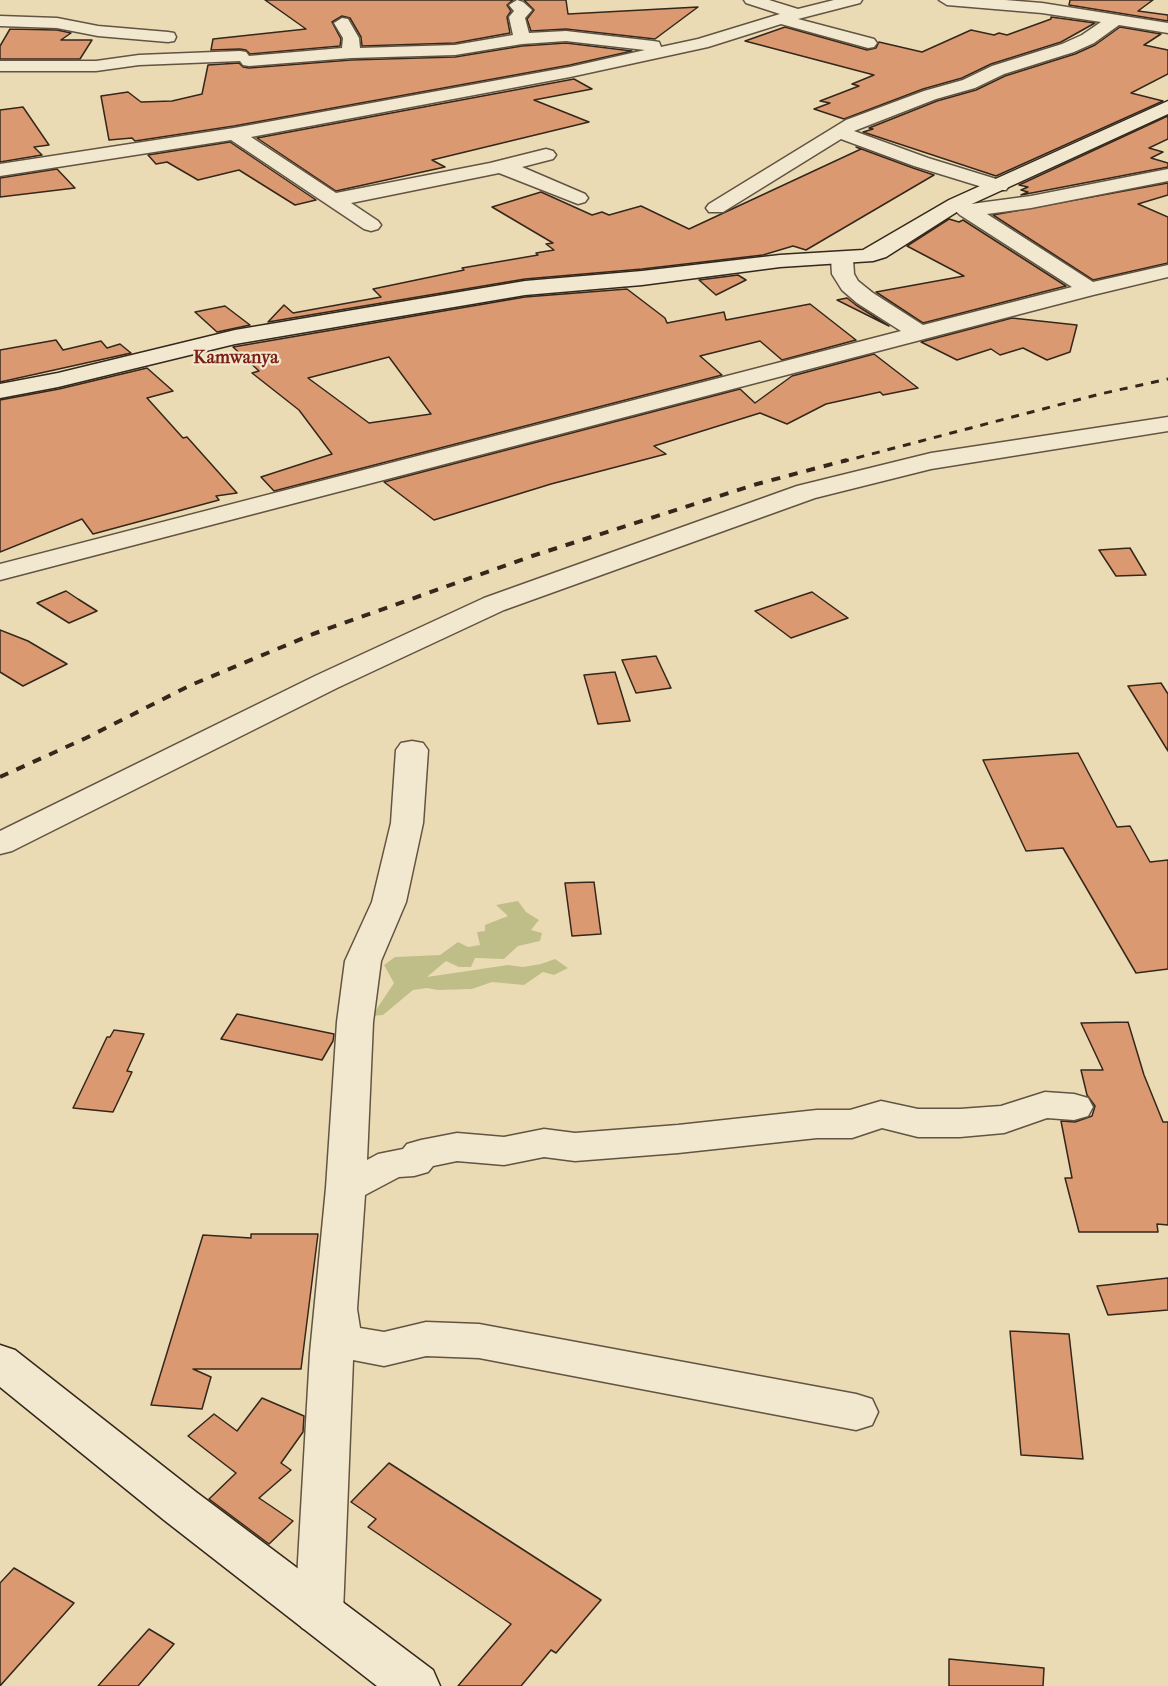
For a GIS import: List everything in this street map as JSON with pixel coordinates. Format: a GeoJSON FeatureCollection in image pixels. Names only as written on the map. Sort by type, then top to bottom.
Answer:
{"type":"FeatureCollection","features":[{"type":"Feature","properties":{"kind":"street"},"geometry":{"type":"LineString","coordinates":[[752,0],[789,16],[868,44]]}},
{"type":"Feature","properties":{"kind":"street"},"geometry":{"type":"LineString","coordinates":[[0,170],[234,134],[570,72],[673,50],[789,16],[854,0]]}},
{"type":"Feature","properties":{"kind":"street"},"geometry":{"type":"LineString","coordinates":[[947,0],[1042,8],[1168,28]]}},
{"type":"Feature","properties":{"kind":"street"},"geometry":{"type":"LineString","coordinates":[[1042,8],[1062,0]]}},
{"type":"Feature","properties":{"kind":"street"},"geometry":{"type":"LineString","coordinates":[[517,6],[524,10],[517,17],[522,39]]}},
{"type":"Feature","properties":{"kind":"street"},"geometry":{"type":"LineString","coordinates":[[1140,23],[1168,11]]}},
{"type":"Feature","properties":{"kind":"street"},"geometry":{"type":"LineString","coordinates":[[842,133],[844,128],[886,111],[969,84],[998,70],[1068,48],[1089,39],[1116,20]]}},
{"type":"Feature","properties":{"kind":"street"},"geometry":{"type":"LineString","coordinates":[[0,21],[48,22],[98,31],[168,37]]}},
{"type":"Feature","properties":{"kind":"street"},"geometry":{"type":"LineString","coordinates":[[342,23],[351,38],[351,53]]}},
{"type":"Feature","properties":{"kind":"street"},"geometry":{"type":"LineString","coordinates":[[0,66],[96,66],[139,60],[245,59],[455,50],[522,39],[581,36],[673,50]]}},
{"type":"Feature","properties":{"kind":"street"},"geometry":{"type":"LineString","coordinates":[[0,391],[58,380],[235,337],[525,288],[642,278],[780,261],[842,259],[878,252],[999,186],[1168,106]]}},
{"type":"Feature","properties":{"kind":"street"},"geometry":{"type":"LineString","coordinates":[[716,208],[831,137],[842,133],[910,159],[999,186]]}},
{"type":"Feature","properties":{"kind":"street"},"geometry":{"type":"LineString","coordinates":[[234,134],[371,225]]}},
{"type":"Feature","properties":{"kind":"street"},"geometry":{"type":"LineString","coordinates":[[333,200],[495,168],[546,155]]}},
{"type":"Feature","properties":{"kind":"street"},"geometry":{"type":"LineString","coordinates":[[495,168],[509,168],[578,198]]}},
{"type":"Feature","properties":{"kind":"street"},"geometry":{"type":"LineString","coordinates":[[962,207],[1031,202],[1168,175]]}},
{"type":"Feature","properties":{"kind":"street"},"geometry":{"type":"LineString","coordinates":[[962,207],[1090,289]]}},
{"type":"Feature","properties":{"kind":"street"},"geometry":{"type":"LineString","coordinates":[[842,259],[843,274],[850,285],[865,298],[919,333]]}},
{"type":"Feature","properties":{"kind":"street"},"geometry":{"type":"LineString","coordinates":[[0,572],[919,333],[1168,271]]}},
{"type":"Feature","properties":{"kind":"street"},"geometry":{"type":"LineString","coordinates":[[0,844],[326,682],[505,600],[806,492],[931,461],[1168,424]]}},
{"type":"Feature","properties":{"kind":"street"},"geometry":{"type":"LineString","coordinates":[[319,1613],[355,1022],[363,961],[389,902],[404,834],[412,750]]}},
{"type":"Feature","properties":{"kind":"street"},"geometry":{"type":"LineString","coordinates":[[346,1188],[392,1164],[414,1162],[421,1154],[457,1147],[504,1151],[544,1143],[575,1147],[678,1139],[817,1124],[852,1124],[881,1114],[918,1123],[960,1123],[1004,1119],[1046,1105],[1074,1107]]}},
{"type":"Feature","properties":{"kind":"street"},"geometry":{"type":"LineString","coordinates":[[337,1305],[340,1341],[384,1349],[426,1339],[479,1341],[856,1412]]}},
{"type":"Feature","properties":{"kind":"street"},"geometry":{"type":"LineString","coordinates":[[0,1362],[180,1506],[415,1686]]}},
{"type":"Feature","properties":{"kind":"shaded area"},"geometry":{"type":"Polygon","coordinates":[[[518,901],[526,912],[539,920],[531,930],[542,933],[540,941],[518,946],[504,959],[475,958],[471,967],[459,967],[446,961],[427,977],[508,965],[523,967],[555,959],[568,968],[554,975],[543,972],[524,985],[492,982],[472,989],[413,990],[383,1015],[372,1016],[394,983],[384,965],[395,957],[440,955],[458,942],[468,947],[480,945],[477,932],[485,931],[485,925],[508,916],[496,905],[518,901]]]}},
{"type":"Feature","properties":{"kind":"building"},"geometry":{"type":"Polygon","coordinates":[[[265,0],[513,0],[507,5],[511,11],[507,17],[510,33],[455,43],[362,46],[361,37],[350,18],[342,16],[332,22],[341,39],[340,46],[250,54],[240,49],[211,50],[213,39],[306,29],[265,0]]]}},
{"type":"Feature","properties":{"kind":"building"},"geometry":{"type":"Polygon","coordinates":[[[524,0],[566,0],[568,14],[698,7],[655,39],[566,29],[531,31],[527,19],[534,10],[524,0]]]}},
{"type":"Feature","properties":{"kind":"building"},"geometry":{"type":"Polygon","coordinates":[[[1070,0],[1153,0],[1138,11],[1168,15],[1168,21],[1069,5],[1070,0]]]}},
{"type":"Feature","properties":{"kind":"building"},"geometry":{"type":"Polygon","coordinates":[[[1051,17],[1095,23],[1061,42],[991,64],[962,78],[923,89],[844,119],[814,109],[830,103],[820,101],[859,86],[852,84],[874,75],[745,41],[785,27],[867,50],[876,48],[879,42],[922,52],[971,30],[1007,35],[1051,19],[1051,17]]]}},
{"type":"Feature","properties":{"kind":"building"},"geometry":{"type":"Polygon","coordinates":[[[1120,27],[1161,34],[1144,45],[1168,50],[1168,74],[1131,93],[1163,101],[996,176],[863,132],[937,101],[976,90],[1005,76],[1075,54],[1095,45],[1120,27]]]}},
{"type":"Feature","properties":{"kind":"building"},"geometry":{"type":"Polygon","coordinates":[[[10,29],[57,30],[71,33],[61,40],[92,40],[80,59],[0,59],[0,46],[10,29]]]}},
{"type":"Feature","properties":{"kind":"building"},"geometry":{"type":"Polygon","coordinates":[[[566,43],[632,51],[570,65],[234,126],[135,141],[132,138],[109,140],[101,96],[128,92],[141,102],[172,101],[202,94],[208,65],[239,63],[249,68],[351,60],[455,57],[522,46],[566,43]]]}},
{"type":"Feature","properties":{"kind":"building"},"geometry":{"type":"Polygon","coordinates":[[[574,79],[592,89],[534,100],[589,122],[432,160],[445,167],[336,191],[257,138],[574,79]]]}},
{"type":"Feature","properties":{"kind":"building"},"geometry":{"type":"Polygon","coordinates":[[[23,107],[49,145],[34,147],[42,155],[0,162],[0,110],[23,107]]]}},
{"type":"Feature","properties":{"kind":"building"},"geometry":{"type":"Polygon","coordinates":[[[1168,116],[1168,139],[1149,148],[1163,152],[1151,158],[1168,163],[1168,167],[1021,195],[1028,192],[1021,190],[1028,187],[1019,185],[1168,116]]]}},
{"type":"Feature","properties":{"kind":"building"},"geometry":{"type":"Polygon","coordinates":[[[230,142],[316,200],[295,205],[239,170],[198,180],[167,162],[156,164],[148,155],[230,142]]]}},
{"type":"Feature","properties":{"kind":"building"},"geometry":{"type":"Polygon","coordinates":[[[856,147],[934,175],[806,250],[793,246],[763,255],[525,279],[268,322],[284,305],[293,313],[381,297],[373,289],[554,250],[546,244],[553,243],[492,207],[541,192],[592,215],[602,212],[609,215],[641,206],[689,229],[861,149],[856,147]]]}},
{"type":"Feature","properties":{"kind":"building"},"geometry":{"type":"Polygon","coordinates":[[[57,169],[75,188],[0,197],[0,178],[57,169]]]}},
{"type":"Feature","properties":{"kind":"building"},"geometry":{"type":"Polygon","coordinates":[[[1168,183],[1168,195],[1138,204],[1168,217],[1168,263],[1093,280],[993,215],[1168,183]]]}},
{"type":"Feature","properties":{"kind":"building"},"geometry":{"type":"Polygon","coordinates":[[[949,219],[959,222],[963,220],[1066,286],[923,323],[876,292],[964,276],[907,246],[949,219]]]}},
{"type":"Feature","properties":{"kind":"building"},"geometry":{"type":"Polygon","coordinates":[[[738,275],[746,280],[716,295],[699,280],[738,275]]]}},
{"type":"Feature","properties":{"kind":"building"},"geometry":{"type":"Polygon","coordinates":[[[627,289],[665,318],[667,323],[724,312],[726,320],[810,304],[856,340],[782,360],[760,341],[700,356],[722,375],[274,491],[261,477],[332,454],[299,410],[252,373],[259,371],[233,347],[525,297],[627,289]],[[389,357],[308,378],[369,423],[431,414],[389,357]]]}},
{"type":"Feature","properties":{"kind":"building"},"geometry":{"type":"Polygon","coordinates":[[[847,298],[856,305],[889,326],[837,300],[847,298]]]}},
{"type":"Feature","properties":{"kind":"building"},"geometry":{"type":"Polygon","coordinates":[[[225,306],[250,325],[217,332],[195,312],[225,306]]]}},
{"type":"Feature","properties":{"kind":"building"},"geometry":{"type":"Polygon","coordinates":[[[1012,318],[1077,325],[1070,352],[1047,360],[1023,348],[1000,355],[991,349],[957,360],[921,342],[1012,318]]]}},
{"type":"Feature","properties":{"kind":"building"},"geometry":{"type":"Polygon","coordinates":[[[56,340],[63,350],[101,341],[107,348],[120,344],[131,353],[0,382],[0,350],[56,340]]]}},
{"type":"Feature","properties":{"kind":"building"},"geometry":{"type":"Polygon","coordinates":[[[874,354],[918,388],[883,395],[880,392],[826,404],[787,424],[760,413],[654,446],[666,454],[551,484],[434,520],[384,482],[740,389],[755,403],[792,376],[874,354]]]}},
{"type":"Feature","properties":{"kind":"building"},"geometry":{"type":"Polygon","coordinates":[[[147,368],[173,391],[147,398],[183,438],[187,437],[237,493],[216,496],[219,500],[93,534],[82,519],[0,552],[0,400],[59,389],[147,368]]]}},
{"type":"Feature","properties":{"kind":"building"},"geometry":{"type":"Polygon","coordinates":[[[1130,548],[1146,575],[1116,576],[1099,550],[1130,548]]]}},
{"type":"Feature","properties":{"kind":"building"},"geometry":{"type":"Polygon","coordinates":[[[66,591],[97,611],[69,623],[37,603],[66,591]]]}},
{"type":"Feature","properties":{"kind":"building"},"geometry":{"type":"Polygon","coordinates":[[[812,592],[848,618],[791,638],[755,611],[812,592]]]}},
{"type":"Feature","properties":{"kind":"building"},"geometry":{"type":"Polygon","coordinates":[[[0,630],[28,641],[67,664],[23,686],[0,672],[0,630]]]}},
{"type":"Feature","properties":{"kind":"building"},"geometry":{"type":"Polygon","coordinates":[[[656,656],[671,688],[636,693],[622,660],[656,656]]]}},
{"type":"Feature","properties":{"kind":"building"},"geometry":{"type":"Polygon","coordinates":[[[615,672],[630,721],[598,724],[584,675],[615,672]]]}},
{"type":"Feature","properties":{"kind":"building"},"geometry":{"type":"Polygon","coordinates":[[[1161,683],[1168,694],[1168,751],[1128,686],[1161,683]]]}},
{"type":"Feature","properties":{"kind":"building"},"geometry":{"type":"Polygon","coordinates":[[[1078,753],[1117,827],[1130,826],[1150,862],[1168,860],[1168,969],[1136,973],[1063,848],[1026,851],[983,760],[1078,753]]]}},
{"type":"Feature","properties":{"kind":"building"},"geometry":{"type":"Polygon","coordinates":[[[594,882],[601,934],[572,936],[565,883],[594,882]]]}},
{"type":"Feature","properties":{"kind":"building"},"geometry":{"type":"Polygon","coordinates":[[[237,1014],[334,1034],[333,1041],[322,1060],[221,1039],[237,1014]]]}},
{"type":"Feature","properties":{"kind":"building"},"geometry":{"type":"Polygon","coordinates":[[[1128,1022],[1144,1075],[1163,1122],[1168,1122],[1168,1225],[1157,1224],[1158,1232],[1079,1232],[1065,1178],[1072,1178],[1061,1121],[1075,1122],[1092,1116],[1095,1106],[1087,1095],[1081,1070],[1103,1070],[1081,1023],[1128,1022]]]}},
{"type":"Feature","properties":{"kind":"building"},"geometry":{"type":"Polygon","coordinates":[[[114,1030],[144,1034],[127,1071],[132,1072],[113,1112],[73,1108],[107,1037],[110,1037],[114,1030]]]}},
{"type":"Feature","properties":{"kind":"building"},"geometry":{"type":"Polygon","coordinates":[[[251,1234],[318,1234],[301,1369],[193,1369],[211,1377],[202,1409],[151,1405],[203,1235],[251,1238],[251,1234]]]}},
{"type":"Feature","properties":{"kind":"building"},"geometry":{"type":"Polygon","coordinates":[[[1168,1278],[1168,1310],[1108,1315],[1097,1286],[1168,1278]]]}},
{"type":"Feature","properties":{"kind":"building"},"geometry":{"type":"Polygon","coordinates":[[[1010,1331],[1069,1334],[1083,1459],[1021,1455],[1010,1331]]]}},
{"type":"Feature","properties":{"kind":"building"},"geometry":{"type":"Polygon","coordinates":[[[262,1398],[304,1416],[303,1432],[281,1463],[291,1470],[259,1498],[293,1521],[269,1544],[209,1499],[236,1473],[188,1436],[214,1414],[237,1431],[262,1398]]]}},
{"type":"Feature","properties":{"kind":"building"},"geometry":{"type":"Polygon","coordinates":[[[389,1463],[601,1600],[556,1653],[551,1650],[521,1686],[458,1686],[511,1624],[368,1527],[376,1519],[351,1502],[389,1463]]]}},
{"type":"Feature","properties":{"kind":"building"},"geometry":{"type":"Polygon","coordinates":[[[14,1568],[74,1603],[0,1686],[0,1583],[14,1568]]]}},
{"type":"Feature","properties":{"kind":"building"},"geometry":{"type":"Polygon","coordinates":[[[149,1629],[174,1644],[138,1686],[98,1686],[149,1629]]]}},
{"type":"Feature","properties":{"kind":"building"},"geometry":{"type":"Polygon","coordinates":[[[949,1659],[1044,1668],[1043,1686],[949,1686],[949,1659]]]}},
{"type":"Feature","properties":{"kind":"railway"},"geometry":{"type":"LineString","coordinates":[[841,462],[1100,394],[1168,379]]}},
{"type":"Feature","properties":{"kind":"railway"},"geometry":{"type":"LineString","coordinates":[[0,777],[86,738],[191,685],[313,634],[532,556],[757,484],[847,460]]}},
{"type":"Feature","properties":{"kind":"district","name":"Kamwanya"},"geometry":{"type":"Point","coordinates":[236,359]}}]}
